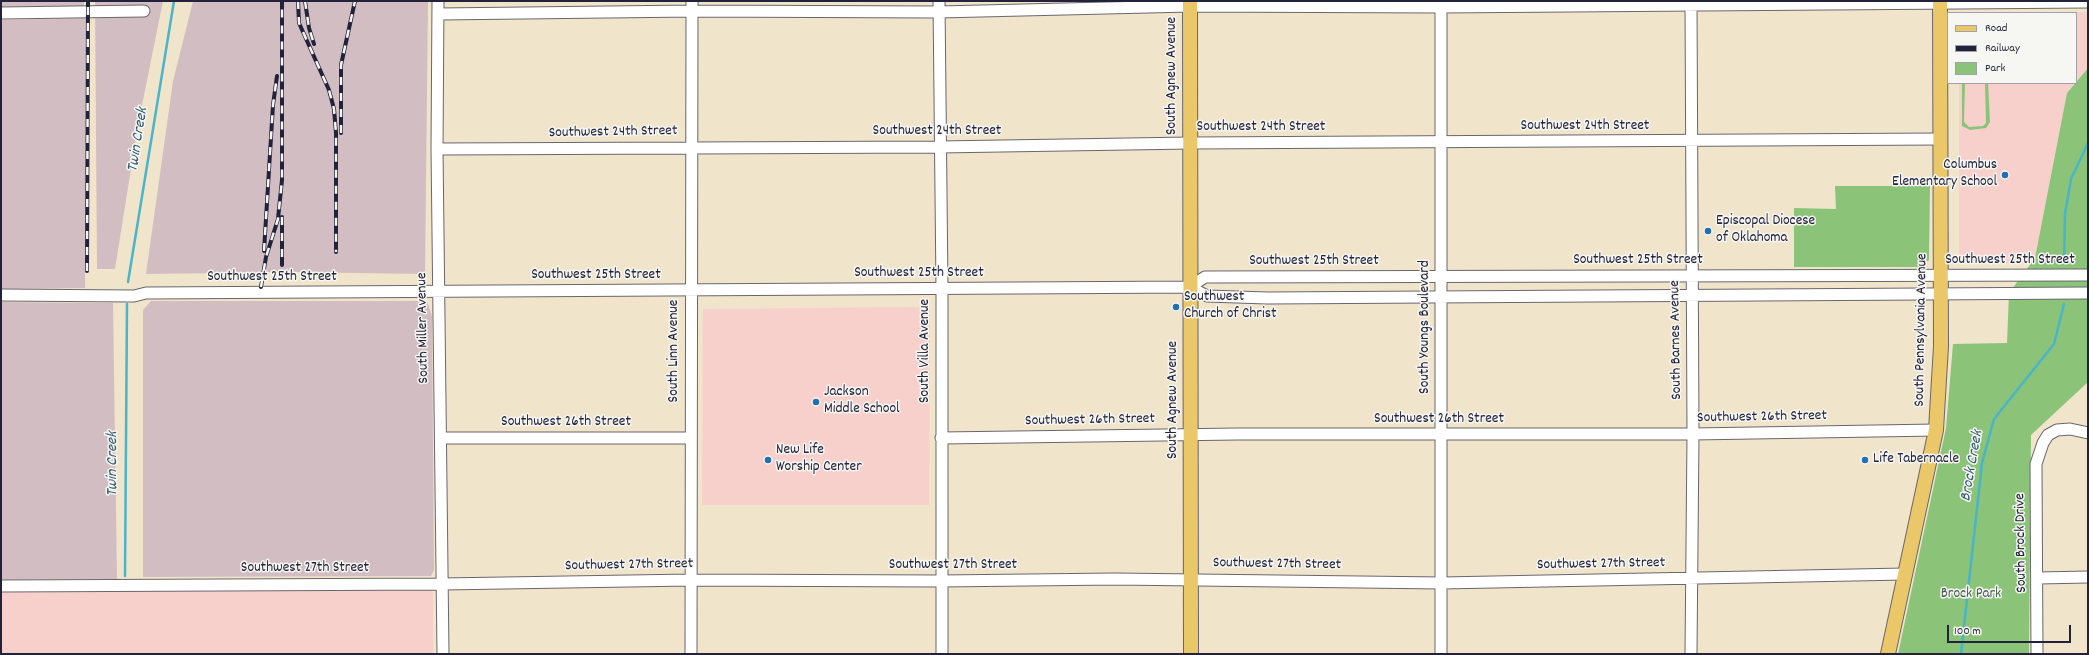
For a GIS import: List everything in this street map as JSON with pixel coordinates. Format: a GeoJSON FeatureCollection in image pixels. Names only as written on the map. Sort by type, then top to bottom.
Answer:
{"type":"FeatureCollection","features":[{"type":"Feature","properties":{"kind":"main road","name":"South Pennsylvania Avenue"},"geometry":{"type":"LineString","coordinates":[[1890,647],[1936,430],[1941,346],[1940,2]]}},
{"type":"Feature","properties":{"kind":"main road","name":"South Agnew Avenue"},"geometry":{"type":"LineString","coordinates":[[1190,3],[1191,654]]}},
{"type":"Feature","properties":{"kind":"main road"},"geometry":{"type":"LineString","coordinates":[[1879,654],[1890,647]]}},
{"type":"Feature","properties":{"kind":"street","name":"South Miller Avenue"},"geometry":{"type":"LineString","coordinates":[[438,1],[438,292],[443,654]]}},
{"type":"Feature","properties":{"kind":"street"},"geometry":{"type":"LineString","coordinates":[[439,14],[692,6],[939,6],[1190,3],[1441,4],[2088,2]]}},
{"type":"Feature","properties":{"kind":"street","name":"South Barnes Avenue"},"geometry":{"type":"LineString","coordinates":[[1691,3],[1690,141],[1693,434],[1691,654]]}},
{"type":"Feature","properties":{"kind":"street","name":"South Youngs Boulevard"},"geometry":{"type":"LineString","coordinates":[[1441,4],[1441,654]]}},
{"type":"Feature","properties":{"kind":"street","name":"South Linn Avenue"},"geometry":{"type":"LineString","coordinates":[[691,654],[690,291],[692,6]]}},
{"type":"Feature","properties":{"kind":"street","name":"South Villa Avenue"},"geometry":{"type":"LineString","coordinates":[[939,6],[939,147],[942,289],[942,654]]}},
{"type":"Feature","properties":{"kind":"street"},"geometry":{"type":"LineString","coordinates":[[1,13],[144,11]]}},
{"type":"Feature","properties":{"kind":"street","name":"Southwest 24th Street"},"geometry":{"type":"LineString","coordinates":[[438,149],[939,147],[1191,143],[1941,139]]}},
{"type":"Feature","properties":{"kind":"street","name":"Southwest 25th Street"},"geometry":{"type":"LineString","coordinates":[[1190,287],[1206,277],[2088,275]]}},
{"type":"Feature","properties":{"kind":"street","name":"Southwest 25th Street"},"geometry":{"type":"LineString","coordinates":[[1,295],[134,296],[146,293],[1190,287],[1206,296],[1267,298],[1691,294],[2088,293]]}},
{"type":"Feature","properties":{"kind":"street","name":"South Brock Drive"},"geometry":{"type":"LineString","coordinates":[[2037,654],[2038,578],[2036,464],[2043,443],[2048,435],[2057,430],[2070,429],[2088,433]]}},
{"type":"Feature","properties":{"kind":"street","name":"Southwest 26th Street"},"geometry":{"type":"LineString","coordinates":[[941,438],[1191,435],[1693,434],[1936,430]]}},
{"type":"Feature","properties":{"kind":"street","name":"Southwest 26th Street"},"geometry":{"type":"LineString","coordinates":[[441,438],[690,438]]}},
{"type":"Feature","properties":{"kind":"street","name":"Southwest 27th Street"},"geometry":{"type":"LineString","coordinates":[[1,586],[442,584],[691,580],[941,581],[1191,579],[1442,583],[1906,574]]}},
{"type":"Feature","properties":{"kind":"street"},"geometry":{"type":"LineString","coordinates":[[2038,578],[2088,577]]}},
{"type":"Feature","properties":{"kind":"shaded area"},"geometry":{"type":"Polygon","coordinates":[[[1,1],[84,1],[84,6],[1,7],[1,1]]]}},
{"type":"Feature","properties":{"kind":"shaded area"},"geometry":{"type":"Polygon","coordinates":[[[95,1],[163,1],[138,125],[115,269],[97,269],[95,1]]]}},
{"type":"Feature","properties":{"kind":"shaded area"},"geometry":{"type":"Polygon","coordinates":[[[193,1],[428,1],[425,274],[292,272],[146,274],[173,81],[193,1]]]}},
{"type":"Feature","properties":{"kind":"shaded area"},"geometry":{"type":"Polygon","coordinates":[[[2077,12],[2088,12],[2088,68],[2077,81],[2077,12]]]}},
{"type":"Feature","properties":{"kind":"shaded area"},"geometry":{"type":"Polygon","coordinates":[[[86,18],[85,288],[1,289],[1,20],[86,18]]]}},
{"type":"Feature","properties":{"kind":"shaded area","name":"Columbus Elementary School"},"geometry":{"type":"Polygon","coordinates":[[[1959,84],[2074,84],[2067,93],[2035,258],[2022,263],[1959,263],[1959,84]]]}},
{"type":"Feature","properties":{"kind":"shaded area"},"geometry":{"type":"Polygon","coordinates":[[[151,301],[427,301],[432,316],[434,570],[431,576],[143,577],[143,310],[151,301]]]}},
{"type":"Feature","properties":{"kind":"shaded area"},"geometry":{"type":"Polygon","coordinates":[[[1,302],[113,303],[117,579],[1,580],[1,302]]]}},
{"type":"Feature","properties":{"kind":"shaded area","name":"Jackson Middle School"},"geometry":{"type":"Polygon","coordinates":[[[930,307],[929,505],[702,505],[703,309],[930,307]]]}},
{"type":"Feature","properties":{"kind":"shaded area"},"geometry":{"type":"Polygon","coordinates":[[[428,589],[433,592],[433,654],[1,654],[1,591],[428,589]]]}},
{"type":"Feature","properties":{"kind":"green space","name":"Brock Park"},"geometry":{"type":"Polygon","coordinates":[[[2088,68],[2088,382],[2031,435],[2029,654],[1898,654],[1946,428],[1953,344],[2007,343],[2009,293],[2035,258],[2067,93],[2075,84],[2077,84],[2077,81],[2088,68]]]}},
{"type":"Feature","properties":{"kind":"green space"},"geometry":{"type":"Polygon","coordinates":[[[1962,84],[1965,84],[1964,122],[1969,127],[1983,126],[1986,123],[1985,84],[1988,84],[1990,122],[1986,128],[1970,130],[1962,126],[1962,84]]]}},
{"type":"Feature","properties":{"kind":"green space"},"geometry":{"type":"Polygon","coordinates":[[[1835,186],[1930,186],[1929,260],[1920,267],[1794,267],[1794,208],[1836,209],[1835,186]]]}},
{"type":"Feature","properties":{"kind":"waterway","name":"Twin Creek"},"geometry":{"type":"LineString","coordinates":[[128,282],[174,1]]}},
{"type":"Feature","properties":{"kind":"waterway","name":"Brock Creek"},"geometry":{"type":"LineString","coordinates":[[2064,263],[2065,214],[2071,179],[2088,143]]}},
{"type":"Feature","properties":{"kind":"waterway","name":"Twin Creek"},"geometry":{"type":"LineString","coordinates":[[125,576],[127,304]]}},
{"type":"Feature","properties":{"kind":"waterway","name":"Brock Creek"},"geometry":{"type":"LineString","coordinates":[[1961,654],[1982,463],[1994,419],[2054,344],[2064,304]]}},
{"type":"Feature","properties":{"kind":"railway"},"geometry":{"type":"LineString","coordinates":[[87,271],[88,1]]}},
{"type":"Feature","properties":{"kind":"railway"},"geometry":{"type":"LineString","coordinates":[[261,287],[266,257],[278,219],[282,180],[282,1]]}},
{"type":"Feature","properties":{"kind":"railway"},"geometry":{"type":"LineString","coordinates":[[298,1],[299,23],[329,90],[334,109],[336,133],[336,252]]}},
{"type":"Feature","properties":{"kind":"railway"},"geometry":{"type":"LineString","coordinates":[[305,1],[309,28],[314,44]]}},
{"type":"Feature","properties":{"kind":"railway"},"geometry":{"type":"LineString","coordinates":[[341,133],[341,65],[355,1]]}},
{"type":"Feature","properties":{"kind":"railway"},"geometry":{"type":"LineString","coordinates":[[264,251],[273,105],[277,76]]}},
{"type":"Feature","properties":{"kind":"railway"},"geometry":{"type":"LineString","coordinates":[[282,217],[282,265]]}},
{"type":"Feature","properties":{"kind":"place","name":"Columbus Elementary School"},"geometry":{"type":"Point","coordinates":[2005,175]}},
{"type":"Feature","properties":{"kind":"place","name":"Episcopal Diocese of Oklahoma"},"geometry":{"type":"Point","coordinates":[1708,231]}},
{"type":"Feature","properties":{"kind":"place","name":"Southwest Church of Christ"},"geometry":{"type":"Point","coordinates":[1176,307]}},
{"type":"Feature","properties":{"kind":"place","name":"Jackson Middle School"},"geometry":{"type":"Point","coordinates":[816,402]}},
{"type":"Feature","properties":{"kind":"place","name":"New Life Worship Center"},"geometry":{"type":"Point","coordinates":[768,460]}},
{"type":"Feature","properties":{"kind":"place","name":"Life Tabernacle"},"geometry":{"type":"Point","coordinates":[1865,460]}}]}
